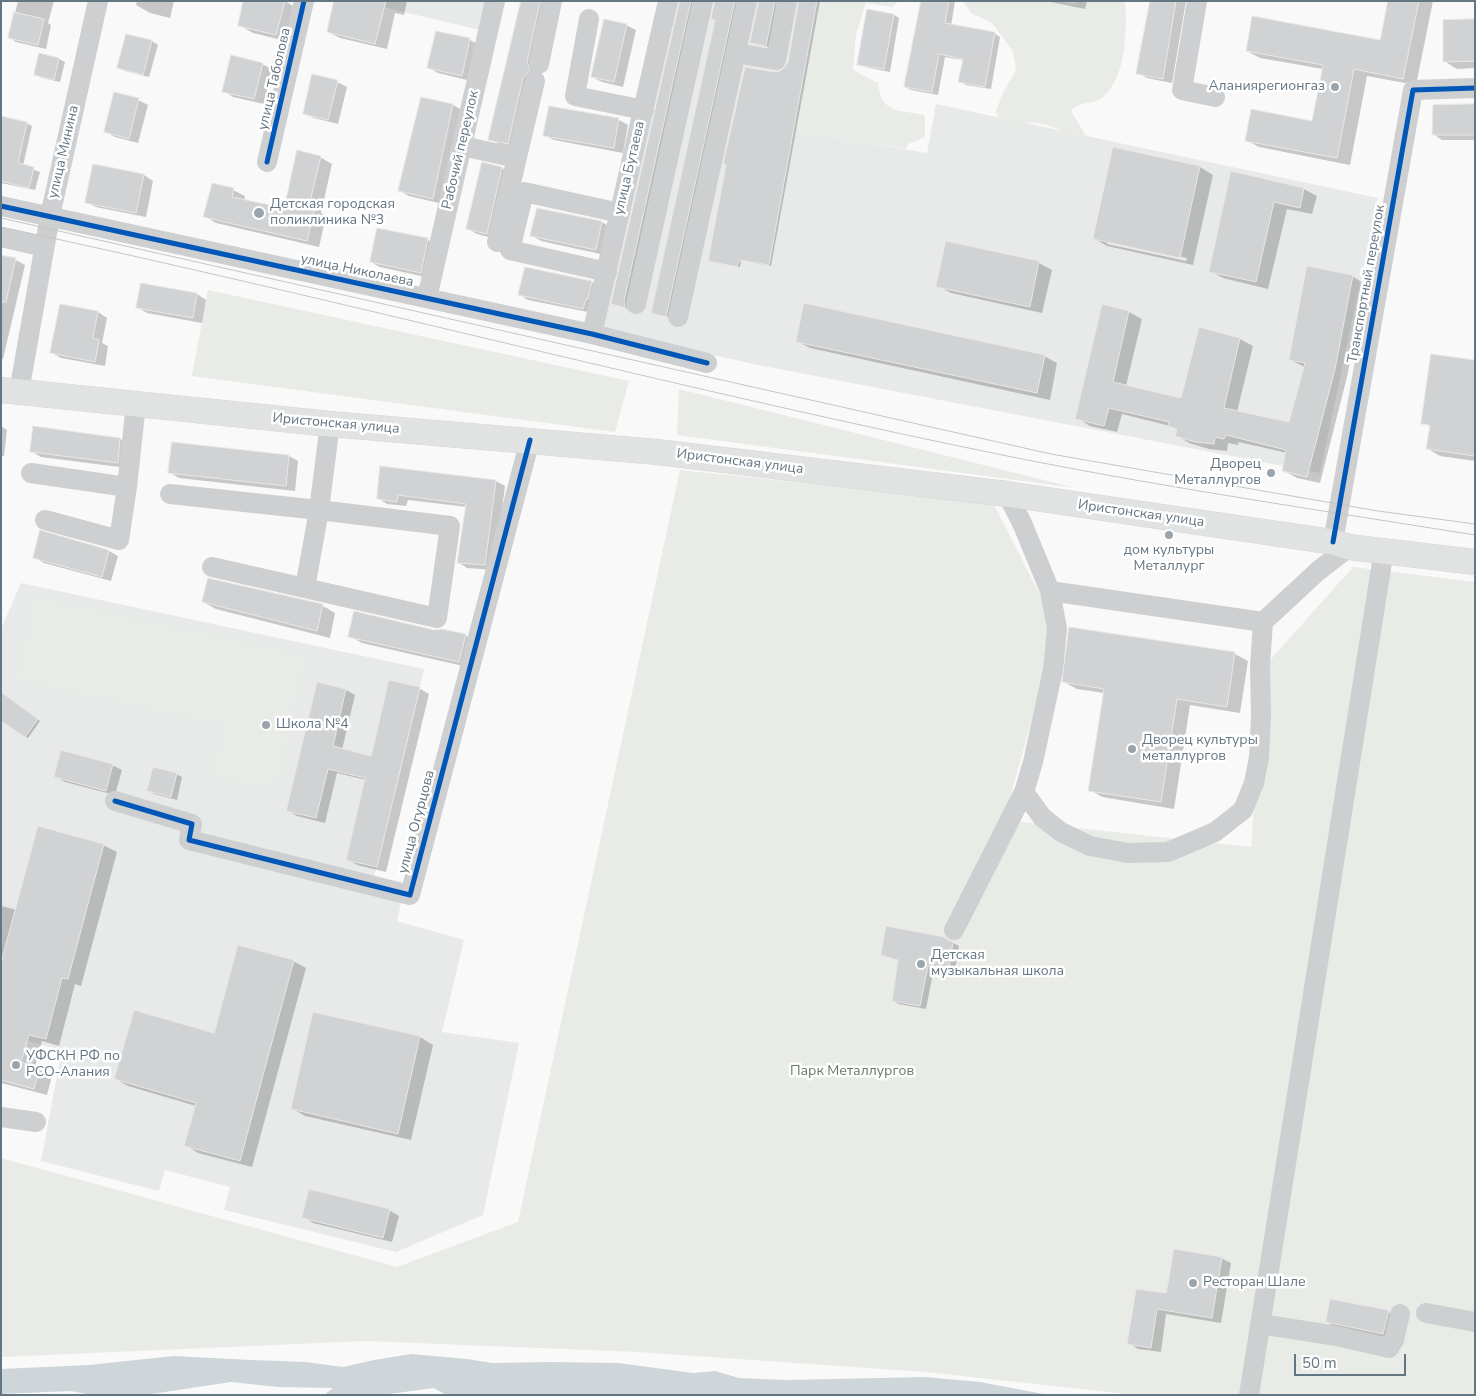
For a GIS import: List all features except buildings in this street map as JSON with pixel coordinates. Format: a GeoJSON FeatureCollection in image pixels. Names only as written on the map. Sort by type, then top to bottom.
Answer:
{"type":"FeatureCollection","features":[{"type":"Feature","properties":{"kind":"main road","name":"Иристонская улица"},"geometry":{"type":"LineString","coordinates":[[10,391],[330,424],[657,452],[1007,494],[1475,562]]}},
{"type":"Feature","properties":{"kind":"street","name":"улица Минина"},"geometry":{"type":"LineString","coordinates":[[10,391],[98,1]]}},
{"type":"Feature","properties":{"kind":"street","name":"улица Таболова"},"geometry":{"type":"LineString","coordinates":[[267,162],[304,1]]}},
{"type":"Feature","properties":{"kind":"street","name":"Рабочий переулок"},"geometry":{"type":"LineString","coordinates":[[427,298],[495,1]]}},
{"type":"Feature","properties":{"kind":"street"},"geometry":{"type":"LineString","coordinates":[[498,242],[552,1]]}},
{"type":"Feature","properties":{"kind":"street","name":"улица Бутаева"},"geometry":{"type":"LineString","coordinates":[[592,334],[668,1]]}},
{"type":"Feature","properties":{"kind":"street"},"geometry":{"type":"LineString","coordinates":[[636,304],[703,1]]}},
{"type":"Feature","properties":{"kind":"street"},"geometry":{"type":"LineString","coordinates":[[678,317],[747,1]]}},
{"type":"Feature","properties":{"kind":"street"},"geometry":{"type":"LineString","coordinates":[[736,53],[776,60],[787,1]]}},
{"type":"Feature","properties":{"kind":"street"},"geometry":{"type":"LineString","coordinates":[[1197,1],[1182,90],[1215,97]]}},
{"type":"Feature","properties":{"kind":"street"},"geometry":{"type":"LineString","coordinates":[[589,19],[575,96],[644,110]]}},
{"type":"Feature","properties":{"kind":"street","name":"Транспортный переулок"},"geometry":{"type":"LineString","coordinates":[[1341,544],[1413,90],[1475,88]]}},
{"type":"Feature","properties":{"kind":"street"},"geometry":{"type":"LineString","coordinates":[[462,146],[517,158]]}},
{"type":"Feature","properties":{"kind":"street"},"geometry":{"type":"LineString","coordinates":[[607,272],[510,250],[524,192],[620,213]]}},
{"type":"Feature","properties":{"kind":"street","name":"улица Николаева"},"geometry":{"type":"LineString","coordinates":[[1,206],[592,334],[707,363]]}},
{"type":"Feature","properties":{"kind":"street"},"geometry":{"type":"LineString","coordinates":[[1,237],[44,247]]}},
{"type":"Feature","properties":{"kind":"street"},"geometry":{"type":"LineString","coordinates":[[46,520],[119,540],[136,404]]}},
{"type":"Feature","properties":{"kind":"street"},"geometry":{"type":"LineString","coordinates":[[304,588],[319,510],[330,424]]}},
{"type":"Feature","properties":{"kind":"street","name":"улица Огурцова"},"geometry":{"type":"LineString","coordinates":[[114,801],[192,824],[189,840],[410,896],[530,440]]}},
{"type":"Feature","properties":{"kind":"street"},"geometry":{"type":"LineString","coordinates":[[31,473],[127,487]]}},
{"type":"Feature","properties":{"kind":"street"},"geometry":{"type":"LineString","coordinates":[[170,494],[450,526],[437,618],[212,567]]}},
{"type":"Feature","properties":{"kind":"street"},"geometry":{"type":"LineString","coordinates":[[954,930],[1024,792],[1033,762],[1053,670],[1057,628],[1050,591],[1022,523],[1007,494]]}},
{"type":"Feature","properties":{"kind":"street"},"geometry":{"type":"LineString","coordinates":[[1024,792],[1042,817],[1061,832],[1090,846],[1128,853],[1168,852],[1215,832],[1243,810],[1254,783],[1259,757],[1260,665],[1263,622],[1318,571],[1341,544]]}},
{"type":"Feature","properties":{"kind":"street"},"geometry":{"type":"LineString","coordinates":[[1249,1395],[1384,550]]}},
{"type":"Feature","properties":{"kind":"street"},"geometry":{"type":"LineString","coordinates":[[1050,591],[1263,622]]}},
{"type":"Feature","properties":{"kind":"street"},"geometry":{"type":"LineString","coordinates":[[1,1117],[36,1122]]}},
{"type":"Feature","properties":{"kind":"street"},"geometry":{"type":"LineString","coordinates":[[1426,1312],[1475,1322]]}},
{"type":"Feature","properties":{"kind":"street"},"geometry":{"type":"LineString","coordinates":[[1260,1324],[1337,1336],[1388,1348],[1394,1340],[1400,1314]]}},
{"type":"Feature","properties":{"kind":"shaded area"},"geometry":{"type":"Polygon","coordinates":[[[357,1],[487,1],[480,30],[357,1]]]}},
{"type":"Feature","properties":{"kind":"shaded area"},"geometry":{"type":"Polygon","coordinates":[[[675,1],[819,1],[796,131],[927,153],[936,104],[1378,198],[1320,473],[753,364],[601,329],[675,1]]]}},
{"type":"Feature","properties":{"kind":"shaded area"},"geometry":{"type":"Polygon","coordinates":[[[21,583],[424,669],[373,881],[401,903],[397,921],[464,940],[442,1032],[519,1043],[483,1215],[396,1252],[224,1210],[230,1187],[165,1170],[159,1191],[41,1161],[62,1050],[1,1034],[1,629],[21,583]]]}},
{"type":"Feature","properties":{"kind":"shaded area"},"geometry":{"type":"Polygon","coordinates":[[[411,1354],[492,1363],[618,1363],[693,1373],[715,1371],[739,1378],[786,1380],[925,1377],[980,1382],[1049,1395],[446,1395],[434,1388],[382,1395],[324,1395],[333,1388],[278,1387],[231,1382],[145,1395],[91,1395],[71,1391],[1,1394],[1,1369],[89,1365],[174,1356],[306,1362],[343,1367],[411,1354]]]}},
{"type":"Feature","properties":{"kind":"green space"},"geometry":{"type":"Polygon","coordinates":[[[819,1],[898,1],[893,7],[866,3],[856,34],[853,70],[878,83],[880,94],[888,106],[900,111],[924,115],[925,136],[908,144],[906,149],[795,131],[819,1]]]}},
{"type":"Feature","properties":{"kind":"green space"},"geometry":{"type":"Polygon","coordinates":[[[963,1],[1057,1],[1076,5],[1077,1],[1125,1],[1124,52],[1116,78],[1102,98],[1078,105],[1071,111],[1090,143],[1042,124],[1022,123],[1010,126],[999,120],[996,111],[1003,93],[1016,70],[1013,51],[992,23],[971,13],[963,1]]]}},
{"type":"Feature","properties":{"kind":"green space"},"geometry":{"type":"Polygon","coordinates":[[[208,290],[629,381],[615,432],[192,376],[208,290]]]}},
{"type":"Feature","properties":{"kind":"green space"},"geometry":{"type":"Polygon","coordinates":[[[679,389],[1076,488],[677,435],[679,389]]]}},
{"type":"Feature","properties":{"kind":"green space","name":"Парк Металлургов"},"geometry":{"type":"Polygon","coordinates":[[[680,470],[993,503],[1057,628],[1004,820],[1251,847],[1264,667],[1353,567],[1475,582],[1475,1395],[1137,1395],[925,1372],[638,1352],[366,1341],[1,1357],[1,1158],[397,1267],[518,1222],[680,470]]]}},
{"type":"Feature","properties":{"kind":"green space"},"geometry":{"type":"Polygon","coordinates":[[[34,597],[305,655],[276,790],[212,776],[223,725],[16,680],[34,597]]]}},
{"type":"Feature","properties":{"kind":"tram line"},"geometry":{"type":"LineString","coordinates":[[1,218],[1051,454],[1378,511],[1475,524]]}},
{"type":"Feature","properties":{"kind":"tram line"},"geometry":{"type":"LineString","coordinates":[[1,227],[258,284],[770,405],[1027,460],[1138,481],[1475,535]]}},
{"type":"Feature","properties":{"kind":"cycle path"},"geometry":{"type":"LineString","coordinates":[[267,162],[304,1]]}},
{"type":"Feature","properties":{"kind":"cycle path"},"geometry":{"type":"LineString","coordinates":[[1333,542],[1413,90],[1475,88]]}},
{"type":"Feature","properties":{"kind":"cycle path"},"geometry":{"type":"LineString","coordinates":[[1,206],[592,334],[707,363]]}},
{"type":"Feature","properties":{"kind":"cycle path"},"geometry":{"type":"LineString","coordinates":[[115,801],[192,824],[189,840],[410,895],[530,440]]}},
{"type":"Feature","properties":{"kind":"place","name":"Аланиярегионгаз"},"geometry":{"type":"Point","coordinates":[1335,87]}},
{"type":"Feature","properties":{"kind":"place","name":"Детская городская поликлиника №3"},"geometry":{"type":"Point","coordinates":[259,213]}},
{"type":"Feature","properties":{"kind":"place","name":"Дворец Металлургов"},"geometry":{"type":"Point","coordinates":[1271,473]}},
{"type":"Feature","properties":{"kind":"place","name":"дом культуры Металлург"},"geometry":{"type":"Point","coordinates":[1169,535]}},
{"type":"Feature","properties":{"kind":"place","name":"Школа №4"},"geometry":{"type":"Point","coordinates":[266,725]}},
{"type":"Feature","properties":{"kind":"place","name":"Дворец культуры металлургов"},"geometry":{"type":"Point","coordinates":[1132,749]}},
{"type":"Feature","properties":{"kind":"place","name":"Детская музыкальная школа"},"geometry":{"type":"Point","coordinates":[921,964]}},
{"type":"Feature","properties":{"kind":"place","name":"УФСКН РФ по РСО-Алания"},"geometry":{"type":"Point","coordinates":[16,1065]}},
{"type":"Feature","properties":{"kind":"place","name":"Ресторан Шале"},"geometry":{"type":"Point","coordinates":[1193,1283]}}]}
